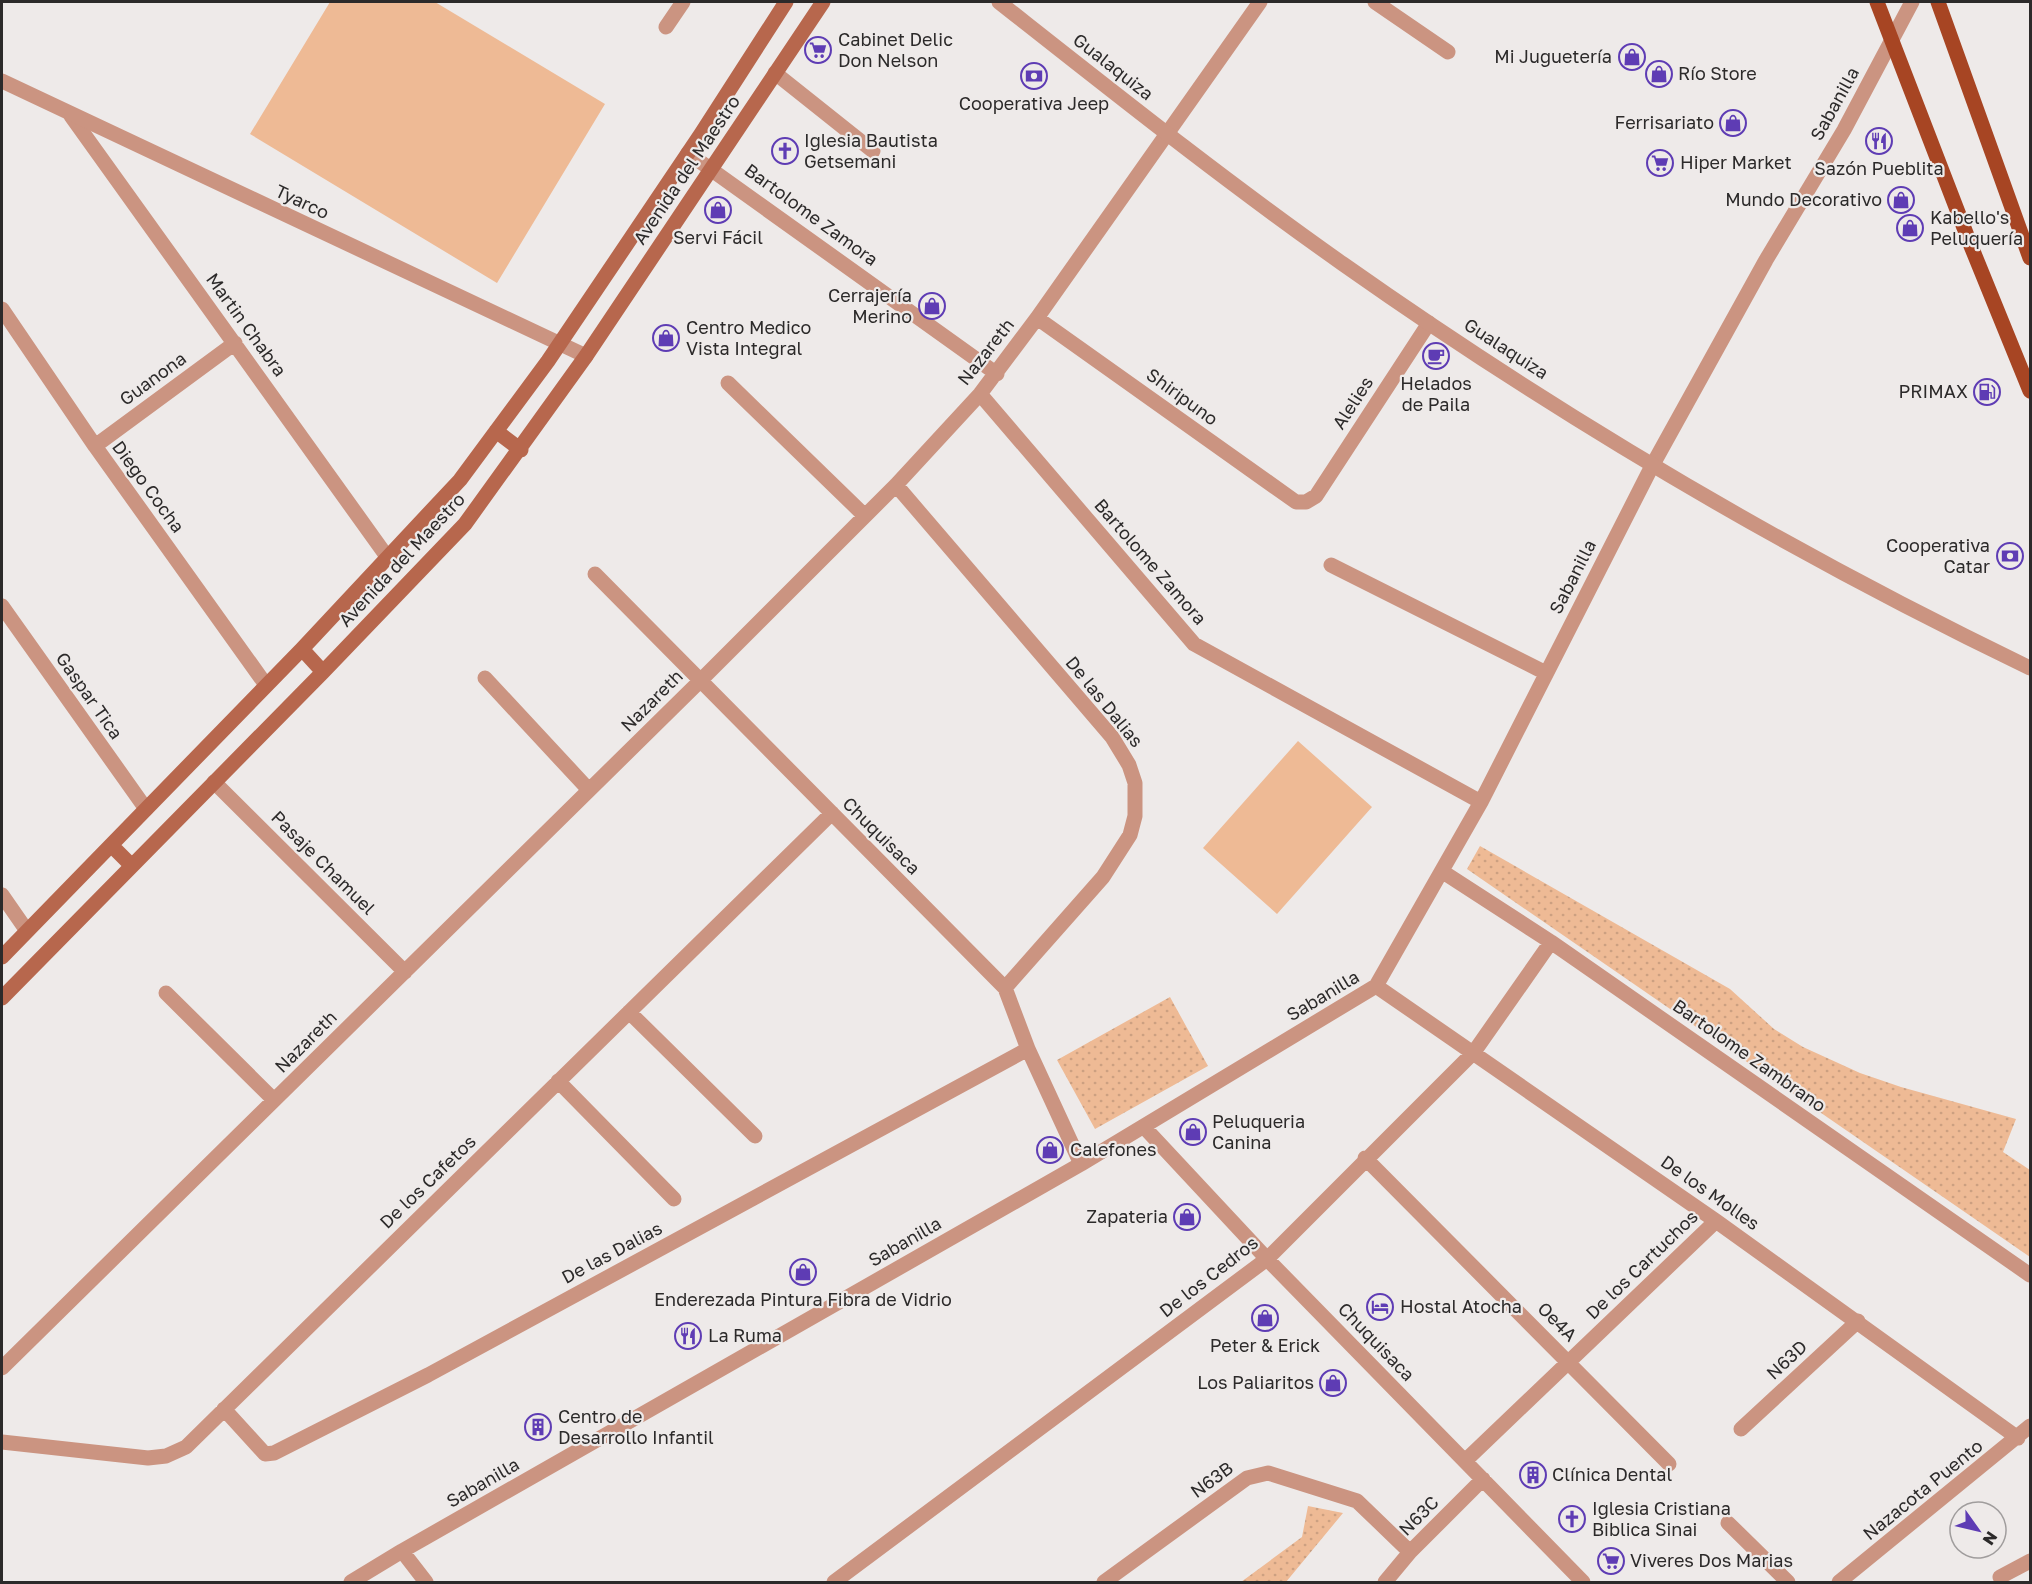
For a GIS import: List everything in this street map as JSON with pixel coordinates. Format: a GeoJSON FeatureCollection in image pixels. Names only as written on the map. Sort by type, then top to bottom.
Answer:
{"type":"FeatureCollection","features":[{"type":"Feature","properties":{"kind":"main road","name":"Avenida del Maestro"},"geometry":{"type":"LineString","coordinates":[[2,957],[302,650],[460,480],[559,345],[786,2]]}},
{"type":"Feature","properties":{"kind":"main road","name":"Avenida del Maestro"},"geometry":{"type":"LineString","coordinates":[[2,998],[323,672],[465,524],[521,450],[586,357],[823,2]]}},
{"type":"Feature","properties":{"kind":"main road"},"geometry":{"type":"LineString","coordinates":[[1877,2],[1971,246],[2031,391]]}},
{"type":"Feature","properties":{"kind":"main road"},"geometry":{"type":"LineString","coordinates":[[1938,2],[2031,258]]}},
{"type":"Feature","properties":{"kind":"main road"},"geometry":{"type":"LineString","coordinates":[[496,431],[521,450]]}},
{"type":"Feature","properties":{"kind":"main road"},"geometry":{"type":"LineString","coordinates":[[302,650],[323,672]]}},
{"type":"Feature","properties":{"kind":"main road"},"geometry":{"type":"LineString","coordinates":[[111,845],[132,866]]}},
{"type":"Feature","properties":{"kind":"street"},"geometry":{"type":"LineString","coordinates":[[666,27],[683,2]]}},
{"type":"Feature","properties":{"kind":"street","name":"Gualaquiza"},"geometry":{"type":"LineString","coordinates":[[999,2],[1167,135],[1345,265],[1429,323],[1652,466],[1854,580],[2031,668]]}},
{"type":"Feature","properties":{"kind":"street","name":"Nazareth"},"geometry":{"type":"LineString","coordinates":[[2,1368],[699,682],[896,485],[980,394],[1037,318],[1260,2]]}},
{"type":"Feature","properties":{"kind":"street"},"geometry":{"type":"LineString","coordinates":[[1375,2],[1448,52]]}},
{"type":"Feature","properties":{"kind":"street","name":"Sabanilla"},"geometry":{"type":"LineString","coordinates":[[351,1582],[1081,1164],[1376,986],[1481,802],[1652,466],[1893,40],[1912,2]]}},
{"type":"Feature","properties":{"kind":"street"},"geometry":{"type":"LineString","coordinates":[[775,74],[873,151]]}},
{"type":"Feature","properties":{"kind":"street","name":"Tyarco"},"geometry":{"type":"LineString","coordinates":[[2,81],[586,357]]}},
{"type":"Feature","properties":{"kind":"street","name":"Martin Chabra"},"geometry":{"type":"LineString","coordinates":[[72,116],[388,558]]}},
{"type":"Feature","properties":{"kind":"street","name":"Bartolome Zamora"},"geometry":{"type":"LineString","coordinates":[[688,153],[997,374]]}},
{"type":"Feature","properties":{"kind":"street","name":"Diego Cocha"},"geometry":{"type":"LineString","coordinates":[[2,309],[95,446],[266,685]]}},
{"type":"Feature","properties":{"kind":"street","name":"Shiripuno"},"geometry":{"type":"LineString","coordinates":[[1037,318],[1296,502],[1306,502]]}},
{"type":"Feature","properties":{"kind":"street","name":"Alelies"},"geometry":{"type":"LineString","coordinates":[[1306,502],[1316,496],[1429,323]]}},
{"type":"Feature","properties":{"kind":"street","name":"Guanona"},"geometry":{"type":"LineString","coordinates":[[95,446],[235,343]]}},
{"type":"Feature","properties":{"kind":"street"},"geometry":{"type":"LineString","coordinates":[[728,383],[865,516]]}},
{"type":"Feature","properties":{"kind":"street","name":"Bartolome Zamora"},"geometry":{"type":"LineString","coordinates":[[980,394],[1194,644],[1481,802]]}},
{"type":"Feature","properties":{"kind":"street","name":"De las Dalias"},"geometry":{"type":"LineString","coordinates":[[896,485],[1112,737],[1130,765],[1135,783],[1135,816],[1122,852],[1104,877],[1005,988]]}},
{"type":"Feature","properties":{"kind":"street"},"geometry":{"type":"LineString","coordinates":[[1331,565],[1546,673]]}},
{"type":"Feature","properties":{"kind":"street","name":"Chuquisaca"},"geometry":{"type":"LineString","coordinates":[[595,574],[699,682],[1005,988],[1028,1049],[1081,1164]]}},
{"type":"Feature","properties":{"kind":"street","name":"Gaspar Tica"},"geometry":{"type":"LineString","coordinates":[[2,606],[146,809]]}},
{"type":"Feature","properties":{"kind":"street"},"geometry":{"type":"LineString","coordinates":[[485,678],[589,790]]}},
{"type":"Feature","properties":{"kind":"street","name":"Pasaje Chamuel"},"geometry":{"type":"LineString","coordinates":[[214,782],[405,972]]}},
{"type":"Feature","properties":{"kind":"street","name":"De los Cafetos"},"geometry":{"type":"LineString","coordinates":[[2,1442],[148,1458],[166,1456],[186,1447],[832,813]]}},
{"type":"Feature","properties":{"kind":"street","name":"Bartolome Zambrano"},"geometry":{"type":"LineString","coordinates":[[1443,872],[1551,942],[2031,1275]]}},
{"type":"Feature","properties":{"kind":"street"},"geometry":{"type":"LineString","coordinates":[[2,895],[27,931]]}},
{"type":"Feature","properties":{"kind":"street","name":"De los Cedros"},"geometry":{"type":"LineString","coordinates":[[834,1582],[852,1577],[1267,1259],[1365,1158],[1474,1053],[1551,942]]}},
{"type":"Feature","properties":{"kind":"street","name":"De los Molles"},"geometry":{"type":"LineString","coordinates":[[1376,986],[1716,1221],[2018,1438]]}},
{"type":"Feature","properties":{"kind":"street"},"geometry":{"type":"LineString","coordinates":[[166,993],[274,1100]]}},
{"type":"Feature","properties":{"kind":"street"},"geometry":{"type":"LineString","coordinates":[[629,1012],[755,1136]]}},
{"type":"Feature","properties":{"kind":"street","name":"De las Dalias"},"geometry":{"type":"LineString","coordinates":[[224,1409],[258,1449],[265,1454],[274,1453],[428,1375],[1028,1049]]}},
{"type":"Feature","properties":{"kind":"street"},"geometry":{"type":"LineString","coordinates":[[558,1081],[674,1199]]}},
{"type":"Feature","properties":{"kind":"street","name":"Chuquisaca"},"geometry":{"type":"LineString","coordinates":[[1144,1127],[1267,1259],[1583,1582]]}},
{"type":"Feature","properties":{"kind":"street","name":"Oe4A"},"geometry":{"type":"LineString","coordinates":[[1365,1158],[1669,1464]]}},
{"type":"Feature","properties":{"kind":"street","name":"De los Cartuchos"},"geometry":{"type":"LineString","coordinates":[[1465,1461],[1716,1221]]}},
{"type":"Feature","properties":{"kind":"street","name":"N63D"},"geometry":{"type":"LineString","coordinates":[[1741,1429],[1858,1321]]}},
{"type":"Feature","properties":{"kind":"street","name":"Nazacota Puento"},"geometry":{"type":"LineString","coordinates":[[1839,1582],[2031,1426]]}},
{"type":"Feature","properties":{"kind":"street","name":"N63B"},"geometry":{"type":"LineString","coordinates":[[1104,1582],[1247,1478],[1268,1473],[1357,1501],[1410,1552]]}},
{"type":"Feature","properties":{"kind":"street","name":"N63C"},"geometry":{"type":"LineString","coordinates":[[1385,1582],[1410,1552],[1483,1479]]}},
{"type":"Feature","properties":{"kind":"street"},"geometry":{"type":"LineString","coordinates":[[1728,1523],[1788,1582]]}},
{"type":"Feature","properties":{"kind":"street"},"geometry":{"type":"LineString","coordinates":[[402,1551],[426,1582]]}},
{"type":"Feature","properties":{"kind":"street"},"geometry":{"type":"LineString","coordinates":[[2000,1577],[2031,1561]]}},
{"type":"Feature","properties":{"kind":"shaded area"},"geometry":{"type":"Polygon","coordinates":[[[330,2],[435,2],[605,104],[497,283],[250,134],[330,2]]]}},
{"type":"Feature","properties":{"kind":"shaded area"},"geometry":{"type":"Polygon","coordinates":[[[1298,741],[1372,807],[1277,914],[1203,848],[1298,741]]]}},
{"type":"Feature","properties":{"kind":"shaded area"},"geometry":{"type":"Polygon","coordinates":[[[1480,846],[1730,989],[1774,1029],[1803,1047],[1860,1073],[1901,1087],[2016,1119],[2003,1152],[2030,1170],[2030,1257],[1467,869],[1480,846]]]}},
{"type":"Feature","properties":{"kind":"shaded area"},"geometry":{"type":"Polygon","coordinates":[[[1170,997],[1208,1066],[1095,1129],[1057,1060],[1170,997]]]}},
{"type":"Feature","properties":{"kind":"shaded area"},"geometry":{"type":"Polygon","coordinates":[[[1308,1506],[1343,1513],[1286,1582],[1241,1582],[1302,1537],[1308,1506]]]}},
{"type":"Feature","properties":{"kind":"place","name":"Cabinet Delic Don Nelson"},"geometry":{"type":"Point","coordinates":[818,50]}},
{"type":"Feature","properties":{"kind":"place","name":"Mi Juguetería"},"geometry":{"type":"Point","coordinates":[1632,57]}},
{"type":"Feature","properties":{"kind":"place","name":"Río Store"},"geometry":{"type":"Point","coordinates":[1659,74]}},
{"type":"Feature","properties":{"kind":"place","name":"Cooperativa Jeep"},"geometry":{"type":"Point","coordinates":[1034,76]}},
{"type":"Feature","properties":{"kind":"place","name":"Ferrisariato"},"geometry":{"type":"Point","coordinates":[1733,123]}},
{"type":"Feature","properties":{"kind":"place","name":"Sazón Pueblita"},"geometry":{"type":"Point","coordinates":[1879,141]}},
{"type":"Feature","properties":{"kind":"place","name":"Iglesia Bautista Getsemani"},"geometry":{"type":"Point","coordinates":[785,151]}},
{"type":"Feature","properties":{"kind":"place","name":"Hiper Market"},"geometry":{"type":"Point","coordinates":[1660,163]}},
{"type":"Feature","properties":{"kind":"place","name":"Mundo Decorativo"},"geometry":{"type":"Point","coordinates":[1901,200]}},
{"type":"Feature","properties":{"kind":"place","name":"Servi Fácil"},"geometry":{"type":"Point","coordinates":[718,210]}},
{"type":"Feature","properties":{"kind":"place","name":"Kabello's Peluquería"},"geometry":{"type":"Point","coordinates":[1910,228]}},
{"type":"Feature","properties":{"kind":"place","name":"Cerrajería Merino"},"geometry":{"type":"Point","coordinates":[932,306]}},
{"type":"Feature","properties":{"kind":"place","name":"Centro Medico Vista Integral"},"geometry":{"type":"Point","coordinates":[666,338]}},
{"type":"Feature","properties":{"kind":"place","name":"Helados de Paila"},"geometry":{"type":"Point","coordinates":[1436,356]}},
{"type":"Feature","properties":{"kind":"place","name":"PRIMAX"},"geometry":{"type":"Point","coordinates":[1987,392]}},
{"type":"Feature","properties":{"kind":"place","name":"Cooperativa Catar"},"geometry":{"type":"Point","coordinates":[2010,556]}},
{"type":"Feature","properties":{"kind":"place","name":"Peluqueria Canina"},"geometry":{"type":"Point","coordinates":[1193,1132]}},
{"type":"Feature","properties":{"kind":"place","name":"Calefones"},"geometry":{"type":"Point","coordinates":[1050,1150]}},
{"type":"Feature","properties":{"kind":"place","name":"Zapateria"},"geometry":{"type":"Point","coordinates":[1187,1217]}},
{"type":"Feature","properties":{"kind":"place","name":"Enderezada Pintura Fibra de Vidrio"},"geometry":{"type":"Point","coordinates":[803,1272]}},
{"type":"Feature","properties":{"kind":"place","name":"Hostal Atocha"},"geometry":{"type":"Point","coordinates":[1380,1307]}},
{"type":"Feature","properties":{"kind":"place","name":"Peter & Erick"},"geometry":{"type":"Point","coordinates":[1265,1318]}},
{"type":"Feature","properties":{"kind":"place","name":"La Ruma"},"geometry":{"type":"Point","coordinates":[688,1336]}},
{"type":"Feature","properties":{"kind":"place","name":"Los Paliaritos"},"geometry":{"type":"Point","coordinates":[1333,1383]}},
{"type":"Feature","properties":{"kind":"place","name":"Centro de Desarrollo Infantil"},"geometry":{"type":"Point","coordinates":[538,1427]}},
{"type":"Feature","properties":{"kind":"place","name":"Clínica Dental"},"geometry":{"type":"Point","coordinates":[1533,1475]}},
{"type":"Feature","properties":{"kind":"place","name":"Iglesia Cristiana Biblica Sinai"},"geometry":{"type":"Point","coordinates":[1572,1519]}},
{"type":"Feature","properties":{"kind":"place","name":"Viveres Dos Marias"},"geometry":{"type":"Point","coordinates":[1611,1561]}}]}
